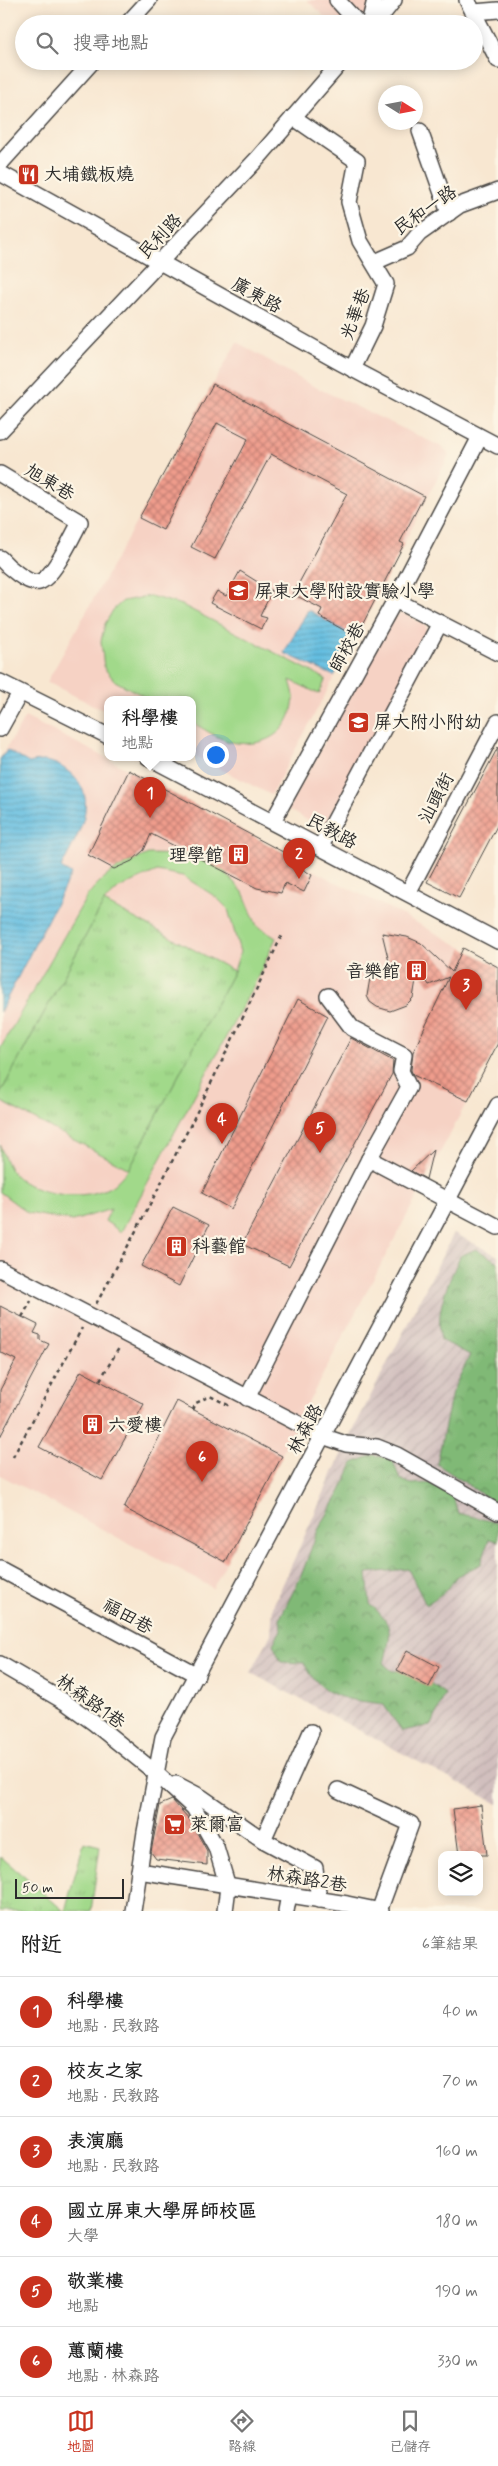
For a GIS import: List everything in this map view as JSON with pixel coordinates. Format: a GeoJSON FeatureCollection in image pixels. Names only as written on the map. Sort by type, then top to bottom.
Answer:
{"type":"FeatureCollection","features":[{"type":"Feature","properties":{"kind":"street"},"geometry":{"type":"LineString","coordinates":[[135,15],[149,0]]}},
{"type":"Feature","properties":{"kind":"street"},"geometry":{"type":"LineString","coordinates":[[337,0],[350,15]]}},
{"type":"Feature","properties":{"kind":"street"},"geometry":{"type":"LineString","coordinates":[[371,15],[375,0]]}},
{"type":"Feature","properties":{"kind":"street"},"geometry":{"type":"LineString","coordinates":[[382,15],[394,0]]}},
{"type":"Feature","properties":{"kind":"street"},"geometry":{"type":"LineString","coordinates":[[471,6],[498,10]]}},
{"type":"Feature","properties":{"kind":"street"},"geometry":{"type":"LineString","coordinates":[[483,30],[498,60]]}},
{"type":"Feature","properties":{"kind":"street"},"geometry":{"type":"LineString","coordinates":[[0,164],[85,70]]}},
{"type":"Feature","properties":{"kind":"street","name":"民利路"},"geometry":{"type":"LineString","coordinates":[[0,431],[161,263],[334,70]]}},
{"type":"Feature","properties":{"kind":"street","name":"光華巷"},"geometry":{"type":"LineString","coordinates":[[293,117],[357,161],[349,202],[360,241],[375,262],[386,284],[372,326],[352,369]]}},
{"type":"Feature","properties":{"kind":"street"},"geometry":{"type":"LineString","coordinates":[[420,131],[449,213]]}},
{"type":"Feature","properties":{"kind":"street","name":"廣東路"},"geometry":{"type":"LineString","coordinates":[[0,173],[352,369],[498,446]]}},
{"type":"Feature","properties":{"kind":"street","name":"民和一路"},"geometry":{"type":"LineString","coordinates":[[375,262],[407,248],[419,234],[460,204],[498,191]]}},
{"type":"Feature","properties":{"kind":"street","name":"師校巷"},"geometry":{"type":"LineString","coordinates":[[273,821],[395,600],[480,437]]}},
{"type":"Feature","properties":{"kind":"street","name":"旭東巷"},"geometry":{"type":"LineString","coordinates":[[0,474],[80,522],[50,574],[39,582],[31,581],[14,571],[0,558]]}},
{"type":"Feature","properties":{"kind":"street"},"geometry":{"type":"LineString","coordinates":[[395,600],[498,653]]}},
{"type":"Feature","properties":{"kind":"street"},"geometry":{"type":"LineString","coordinates":[[321,846],[440,623]]}},
{"type":"Feature","properties":{"kind":"street"},"geometry":{"type":"LineString","coordinates":[[0,682],[104,734]]}},
{"type":"Feature","properties":{"kind":"street"},"geometry":{"type":"LineString","coordinates":[[0,729],[20,693]]}},
{"type":"Feature","properties":{"kind":"street","name":"汕頭街"},"geometry":{"type":"LineString","coordinates":[[408,892],[498,722]]}},
{"type":"Feature","properties":{"kind":"street","name":"民教路"},"geometry":{"type":"LineString","coordinates":[[156,761],[408,892],[496,934]]}},
{"type":"Feature","properties":{"kind":"street"},"geometry":{"type":"LineString","coordinates":[[247,1398],[369,1159],[409,1087],[401,1071],[404,1055],[352,1028],[328,996]]}},
{"type":"Feature","properties":{"kind":"street","name":"林森路"},"geometry":{"type":"LineString","coordinates":[[133,1911],[164,1738],[498,1105]]}},
{"type":"Feature","properties":{"kind":"street"},"geometry":{"type":"LineString","coordinates":[[369,1159],[498,1227]]}},
{"type":"Feature","properties":{"kind":"street"},"geometry":{"type":"LineString","coordinates":[[0,1269],[322,1436],[346,1444],[377,1447],[397,1455],[498,1512]]}},
{"type":"Feature","properties":{"kind":"street","name":"福田巷"},"geometry":{"type":"LineString","coordinates":[[0,1569],[197,1675]]}},
{"type":"Feature","properties":{"kind":"street","name":"林森路1巷"},"geometry":{"type":"LineString","coordinates":[[0,1664],[65,1702],[157,1774]]}},
{"type":"Feature","properties":{"kind":"street"},"geometry":{"type":"LineString","coordinates":[[263,1840],[311,1732]]}},
{"type":"Feature","properties":{"kind":"street"},"geometry":{"type":"LineString","coordinates":[[157,1774],[200,1797],[263,1840],[314,1868],[319,1900]]}},
{"type":"Feature","properties":{"kind":"street"},"geometry":{"type":"LineString","coordinates":[[157,1774],[194,1808],[216,1847],[228,1886],[225,1911]]}},
{"type":"Feature","properties":{"kind":"street"},"geometry":{"type":"LineString","coordinates":[[338,1790],[410,1824],[380,1911]]}},
{"type":"Feature","properties":{"kind":"street","name":"林森路2巷"},"geometry":{"type":"LineString","coordinates":[[139,1871],[380,1911]]}},
{"type":"Feature","properties":{"kind":"street"},"geometry":{"type":"LineString","coordinates":[[286,1911],[289,1895]]}},
{"type":"Feature","properties":{"kind":"path"},"geometry":{"type":"LineString","coordinates":[[12,1457],[134,1236],[214,1079],[283,932]]}},
{"type":"Feature","properties":{"kind":"path"},"geometry":{"type":"LineString","coordinates":[[22,1317],[37,1289]]}},
{"type":"Feature","properties":{"kind":"path"},"geometry":{"type":"LineString","coordinates":[[100,1380],[126,1336]]}},
{"type":"Feature","properties":{"kind":"path"},"geometry":{"type":"LineString","coordinates":[[193,1410],[196,1403],[210,1396],[228,1406],[236,1407],[243,1404],[247,1398]]}},
{"type":"Feature","properties":{"kind":"shaded area"},"geometry":{"type":"Polygon","coordinates":[[[307,0],[390,0],[376,15],[323,15],[307,0]]]}},
{"type":"Feature","properties":{"kind":"shaded area","name":"屏東大學附設實驗小學"},"geometry":{"type":"Polygon","coordinates":[[[237,342],[311,385],[442,447],[449,455],[356,637],[271,795],[196,757],[196,696],[104,696],[104,710],[47,682],[237,342]]]}},
{"type":"Feature","properties":{"kind":"shaded area","name":"屏大附小附幼"},"geometry":{"type":"Polygon","coordinates":[[[403,613],[426,626],[426,635],[327,822],[321,828],[288,809],[393,617],[403,613]]]}},
{"type":"Feature","properties":{"kind":"shaded area"},"geometry":{"type":"Polygon","coordinates":[[[25,717],[104,757],[104,761],[112,761],[335,882],[395,911],[498,967],[498,1043],[321,1378],[213,1588],[0,1475],[0,759],[25,717]]]}},
{"type":"Feature","properties":{"kind":"shaded area"},"geometry":{"type":"Polygon","coordinates":[[[454,1233],[498,1256],[498,1804],[251,1673],[271,1634],[273,1606],[346,1444],[454,1233]]]}},
{"type":"Feature","properties":{"kind":"green space"},"geometry":{"type":"Polygon","coordinates":[[[150,596],[182,605],[326,679],[319,694],[290,680],[294,698],[292,711],[287,722],[272,737],[251,743],[227,741],[196,725],[196,696],[143,696],[115,681],[104,668],[101,641],[105,624],[113,610],[123,601],[150,596]]]}},
{"type":"Feature","properties":{"kind":"green space"},"geometry":{"type":"Polygon","coordinates":[[[148,854],[192,855],[222,869],[243,892],[257,926],[276,938],[256,981],[121,1232],[105,1221],[111,1209],[73,1221],[28,1213],[0,1192],[0,1145],[7,1163],[18,1178],[38,1189],[50,1192],[75,1195],[99,1191],[113,1185],[129,1169],[234,971],[240,952],[228,909],[216,897],[183,876],[157,871],[119,888],[104,902],[0,1094],[0,1049],[87,896],[108,875],[148,854]]]}},
{"type":"Feature","properties":{"kind":"green space"},"geometry":{"type":"Polygon","coordinates":[[[104,902],[234,971],[129,1169],[0,1101],[0,1094],[104,902]]]}},
{"type":"Feature","properties":{"kind":"green space"},"geometry":{"type":"Polygon","coordinates":[[[476,1249],[498,1262],[498,1505],[437,1464],[452,1392],[470,1355],[441,1340],[441,1307],[447,1286],[460,1256],[476,1249]]]}},
{"type":"Feature","properties":{"kind":"green space"},"geometry":{"type":"Polygon","coordinates":[[[373,1455],[392,1459],[400,1479],[411,1484],[429,1483],[453,1496],[458,1513],[498,1523],[498,1541],[489,1539],[481,1564],[457,1576],[447,1590],[426,1605],[408,1569],[367,1573],[370,1604],[384,1618],[389,1631],[384,1664],[392,1671],[413,1670],[445,1694],[432,1725],[402,1731],[383,1704],[347,1699],[328,1691],[311,1675],[304,1663],[281,1662],[273,1644],[281,1630],[280,1618],[301,1576],[318,1530],[341,1491],[353,1463],[373,1455]]]}},
{"type":"Feature","properties":{"kind":"green space"},"geometry":{"type":"Polygon","coordinates":[[[84,1842],[100,1846],[91,1911],[65,1911],[84,1842]]]}},
{"type":"Feature","properties":{"kind":"green space"},"geometry":{"type":"Polygon","coordinates":[[[0,1856],[64,1911],[0,1911],[0,1856]]]}},
{"type":"Feature","properties":{"kind":"water"},"geometry":{"type":"Polygon","coordinates":[[[308,610],[356,637],[334,676],[284,653],[308,610]]]}},
{"type":"Feature","properties":{"kind":"water"},"geometry":{"type":"Polygon","coordinates":[[[7,750],[29,763],[48,761],[65,769],[77,780],[84,792],[86,804],[80,830],[61,868],[71,874],[0,1012],[0,759],[7,750]]]}},
{"type":"Feature","properties":{"kind":"building"},"geometry":{"type":"Polygon","coordinates":[[[213,384],[424,496],[400,542],[404,544],[356,637],[319,616],[322,609],[293,594],[347,494],[271,454],[215,559],[191,547],[248,439],[217,423],[163,530],[139,518],[213,384]]]}},
{"type":"Feature","properties":{"kind":"building"},"geometry":{"type":"Polygon","coordinates":[[[240,571],[272,591],[260,616],[267,618],[261,629],[210,603],[217,591],[226,596],[240,571]]]}},
{"type":"Feature","properties":{"kind":"building"},"geometry":{"type":"Polygon","coordinates":[[[498,747],[498,824],[459,898],[427,882],[498,747]]]}},
{"type":"Feature","properties":{"kind":"building"},"geometry":{"type":"Polygon","coordinates":[[[129,770],[298,860],[296,865],[312,875],[304,892],[285,883],[281,893],[257,888],[151,834],[144,850],[132,861],[114,869],[88,855],[129,770]]]}},
{"type":"Feature","properties":{"kind":"building"},"geometry":{"type":"Polygon","coordinates":[[[382,933],[407,937],[421,943],[452,972],[463,948],[498,967],[498,1043],[468,1101],[413,1075],[411,1070],[413,1052],[449,977],[429,985],[418,968],[413,998],[406,1005],[390,1011],[377,1007],[370,1002],[367,996],[370,978],[391,970],[382,933]]]}},
{"type":"Feature","properties":{"kind":"building"},"geometry":{"type":"Polygon","coordinates":[[[298,999],[328,1016],[231,1209],[202,1193],[298,999]]]}},
{"type":"Feature","properties":{"kind":"building"},"geometry":{"type":"Polygon","coordinates":[[[351,1038],[393,1061],[392,1074],[289,1266],[242,1244],[351,1038]]]}},
{"type":"Feature","properties":{"kind":"building"},"geometry":{"type":"Polygon","coordinates":[[[433,1150],[426,1179],[411,1171],[433,1150]]]}},
{"type":"Feature","properties":{"kind":"building","name":"科藝館"},"geometry":{"type":"Polygon","coordinates":[[[173,1207],[209,1225],[179,1286],[141,1266],[173,1207]]]}},
{"type":"Feature","properties":{"kind":"building"},"geometry":{"type":"Polygon","coordinates":[[[0,1306],[38,1325],[34,1333],[40,1335],[40,1340],[49,1344],[0,1437],[0,1390],[16,1360],[0,1352],[0,1306]]]}},
{"type":"Feature","properties":{"kind":"building","name":"六愛樓"},"geometry":{"type":"Polygon","coordinates":[[[81,1371],[144,1404],[102,1480],[39,1447],[81,1371]]]}},
{"type":"Feature","properties":{"kind":"building"},"geometry":{"type":"Polygon","coordinates":[[[177,1401],[282,1456],[226,1562],[124,1508],[177,1401]]]}},
{"type":"Feature","properties":{"kind":"building"},"geometry":{"type":"Polygon","coordinates":[[[407,1650],[439,1667],[429,1687],[397,1670],[407,1650]]]}},
{"type":"Feature","properties":{"kind":"building","name":"萊爾富"},"geometry":{"type":"Polygon","coordinates":[[[172,1800],[190,1820],[207,1851],[207,1865],[156,1859],[151,1852],[160,1805],[172,1800]]]}},
{"type":"Feature","properties":{"kind":"building"},"geometry":{"type":"Polygon","coordinates":[[[481,1805],[487,1855],[483,1855],[483,1851],[458,1851],[453,1809],[481,1805]]]}},
{"type":"Feature","properties":{"kind":"place","name":"大埔鐵板燒"},"geometry":{"type":"Point","coordinates":[28,174]}},
{"type":"Feature","properties":{"kind":"place","name":"屏東大學附設實驗小學"},"geometry":{"type":"Point","coordinates":[239,591]}},
{"type":"Feature","properties":{"kind":"place","name":"屏大附小附幼"},"geometry":{"type":"Point","coordinates":[358,722]}},
{"type":"Feature","properties":{"kind":"place","name":"科學樓"},"geometry":{"type":"Point","coordinates":[150,818]}},
{"type":"Feature","properties":{"kind":"place","name":"理學館"},"geometry":{"type":"Point","coordinates":[239,855]}},
{"type":"Feature","properties":{"kind":"place","name":"校友之家"},"geometry":{"type":"Point","coordinates":[299,879]}},
{"type":"Feature","properties":{"kind":"place","name":"音樂館"},"geometry":{"type":"Point","coordinates":[416,971]}},
{"type":"Feature","properties":{"kind":"place","name":"表演廳"},"geometry":{"type":"Point","coordinates":[466,1010]}},
{"type":"Feature","properties":{"kind":"place","name":"國立屏東大學屏師校區"},"geometry":{"type":"Point","coordinates":[222,1144]}},
{"type":"Feature","properties":{"kind":"place","name":"敬業樓"},"geometry":{"type":"Point","coordinates":[320,1153]}},
{"type":"Feature","properties":{"kind":"place","name":"科藝館"},"geometry":{"type":"Point","coordinates":[176,1246]}},
{"type":"Feature","properties":{"kind":"place","name":"六愛樓"},"geometry":{"type":"Point","coordinates":[92,1425]}},
{"type":"Feature","properties":{"kind":"place","name":"蕙蘭樓"},"geometry":{"type":"Point","coordinates":[202,1482]}},
{"type":"Feature","properties":{"kind":"place","name":"萊爾富"},"geometry":{"type":"Point","coordinates":[174,1824]}}]}
